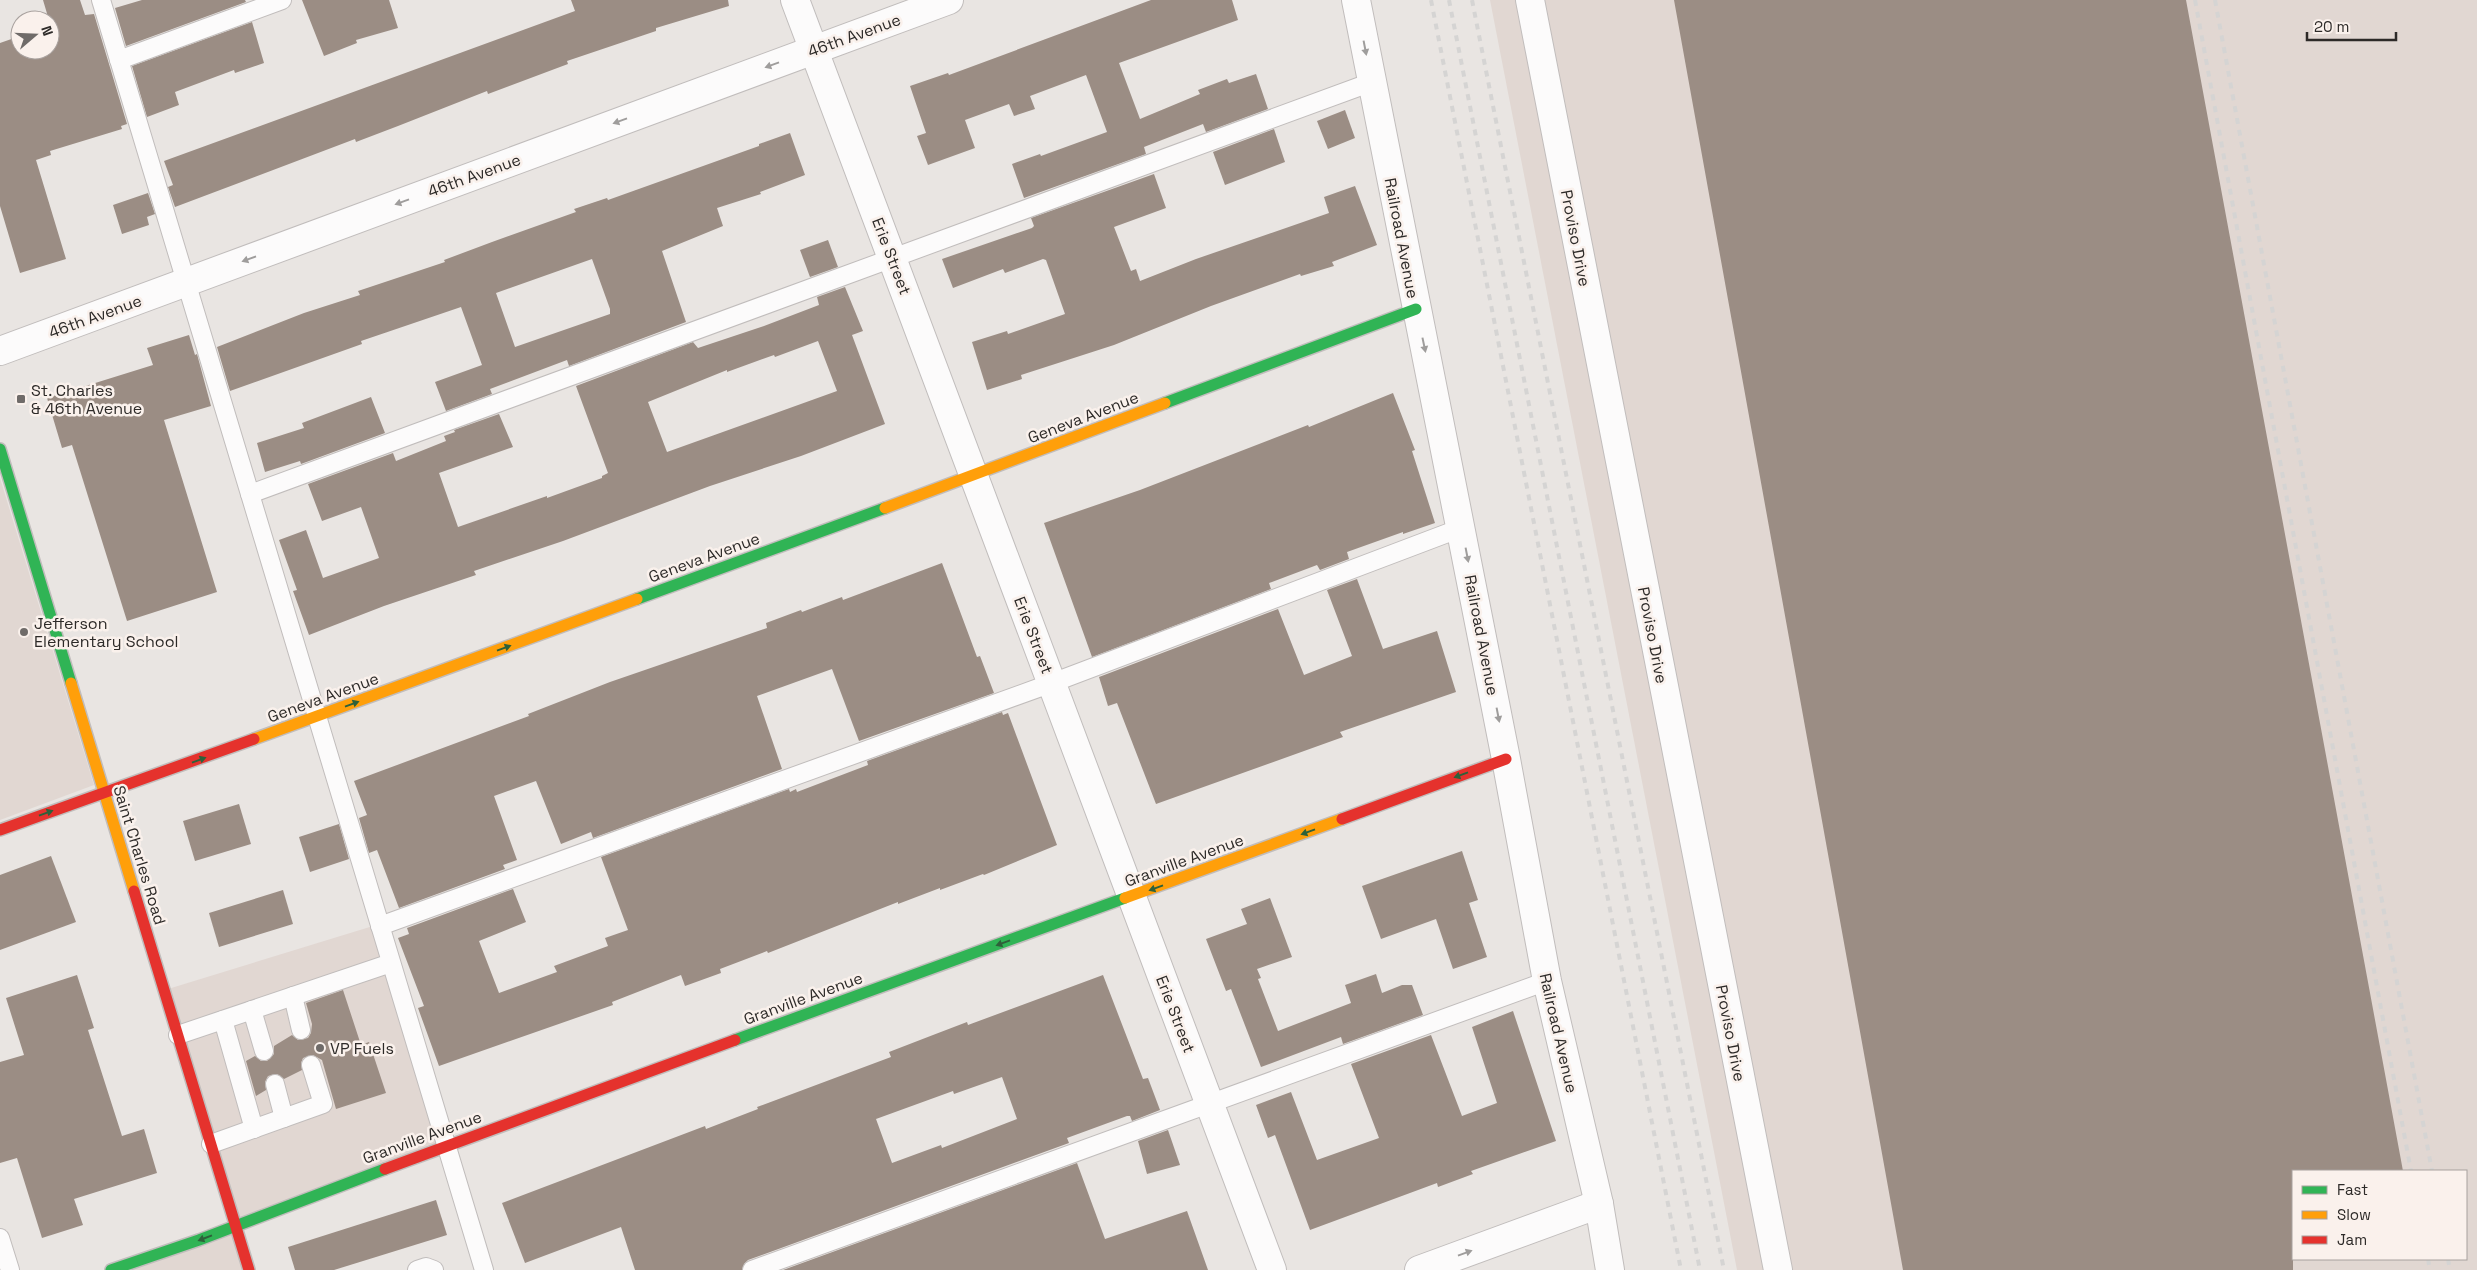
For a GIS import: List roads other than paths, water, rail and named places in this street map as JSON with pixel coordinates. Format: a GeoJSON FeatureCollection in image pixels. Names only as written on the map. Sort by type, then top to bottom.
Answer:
{"type":"FeatureCollection","features":[{"type":"Feature","properties":{"kind":"street","name":"Erie Street"},"geometry":{"type":"LineString","coordinates":[[794,0],[1272,1270]]}},
{"type":"Feature","properties":{"kind":"street","name":"46th Avenue"},"geometry":{"type":"LineString","coordinates":[[0,351],[949,0]]}},
{"type":"Feature","properties":{"kind":"street","name":"Railroad Avenue"},"geometry":{"type":"LineString","coordinates":[[1356,0],[1506,758],[1547,981],[1599,1204],[1610,1270]]}},
{"type":"Feature","properties":{"kind":"street","name":"Proviso Drive"},"geometry":{"type":"LineString","coordinates":[[1530,0],[1778,1270]]}},
{"type":"Feature","properties":{"kind":"street","name":"Geneva Avenue"},"geometry":{"type":"LineString","coordinates":[[0,830],[974,475],[1416,309]]}},
{"type":"Feature","properties":{"kind":"street","name":"Saint Charles Road"},"geometry":{"type":"LineString","coordinates":[[0,450],[249,1270]]}},
{"type":"Feature","properties":{"kind":"street","name":"Granville Avenue"},"geometry":{"type":"LineString","coordinates":[[112,1270],[446,1145],[1506,758]]}},
{"type":"Feature","properties":{"kind":"street"},"geometry":{"type":"LineString","coordinates":[[1419,1270],[1599,1204]]}},
{"type":"Feature","properties":{"kind":"lane"},"geometry":{"type":"LineString","coordinates":[[101,0],[484,1270]]}},
{"type":"Feature","properties":{"kind":"lane"},"geometry":{"type":"LineString","coordinates":[[119,60],[282,0]]}},
{"type":"Feature","properties":{"kind":"lane"},"geometry":{"type":"LineString","coordinates":[[250,494],[1372,82]]}},
{"type":"Feature","properties":{"kind":"lane"},"geometry":{"type":"LineString","coordinates":[[380,926],[1052,683],[1461,528]]}},
{"type":"Feature","properties":{"kind":"lane"},"geometry":{"type":"LineString","coordinates":[[178,1035],[391,963]]}},
{"type":"Feature","properties":{"kind":"lane"},"geometry":{"type":"LineString","coordinates":[[752,1270],[1547,981]]}},
{"type":"Feature","properties":{"kind":"lane"},"geometry":{"type":"LineString","coordinates":[[293,996],[302,1030]]}},
{"type":"Feature","properties":{"kind":"lane"},"geometry":{"type":"LineString","coordinates":[[252,1010],[264,1051]]}},
{"type":"Feature","properties":{"kind":"lane"},"geometry":{"type":"LineString","coordinates":[[223,1020],[254,1129]]}},
{"type":"Feature","properties":{"kind":"lane"},"geometry":{"type":"LineString","coordinates":[[211,1144],[323,1104],[311,1065]]}},
{"type":"Feature","properties":{"kind":"lane"},"geometry":{"type":"LineString","coordinates":[[275,1084],[284,1118]]}},
{"type":"Feature","properties":{"kind":"lane"},"geometry":{"type":"LineString","coordinates":[[0,1238],[10,1270]]}},
{"type":"Feature","properties":{"kind":"lane"},"geometry":{"type":"LineString","coordinates":[[417,1270],[426,1267],[434,1270]]}},
{"type":"Feature","properties":{"kind":"railway"},"geometry":{"type":"LineString","coordinates":[[1431,0],[1681,1270]]}},
{"type":"Feature","properties":{"kind":"railway"},"geometry":{"type":"LineString","coordinates":[[1449,0],[1700,1270]]}},
{"type":"Feature","properties":{"kind":"railway"},"geometry":{"type":"LineString","coordinates":[[1472,0],[1724,1270]]}},
{"type":"Feature","properties":{"kind":"railway"},"geometry":{"type":"LineString","coordinates":[[2195,0],[2411,1170]]}},
{"type":"Feature","properties":{"kind":"railway"},"geometry":{"type":"LineString","coordinates":[[2215,0],[2432,1170]]}},
{"type":"Feature","properties":{"kind":"railway"},"geometry":{"type":"LineString","coordinates":[[2428,1260],[2430,1270]]}},
{"type":"Feature","properties":{"kind":"railway"},"geometry":{"type":"LineString","coordinates":[[2448,1260],[2450,1270]]}},
{"type":"Feature","properties":{"kind":"place","name":"St. Charles & 46th Avenue"},"geometry":{"type":"Point","coordinates":[21,399]}},
{"type":"Feature","properties":{"kind":"place","name":"Jefferson Elementary School"},"geometry":{"type":"Point","coordinates":[24,632]}},
{"type":"Feature","properties":{"kind":"place","name":"VP Fuels"},"geometry":{"type":"Point","coordinates":[320,1048]}}]}
